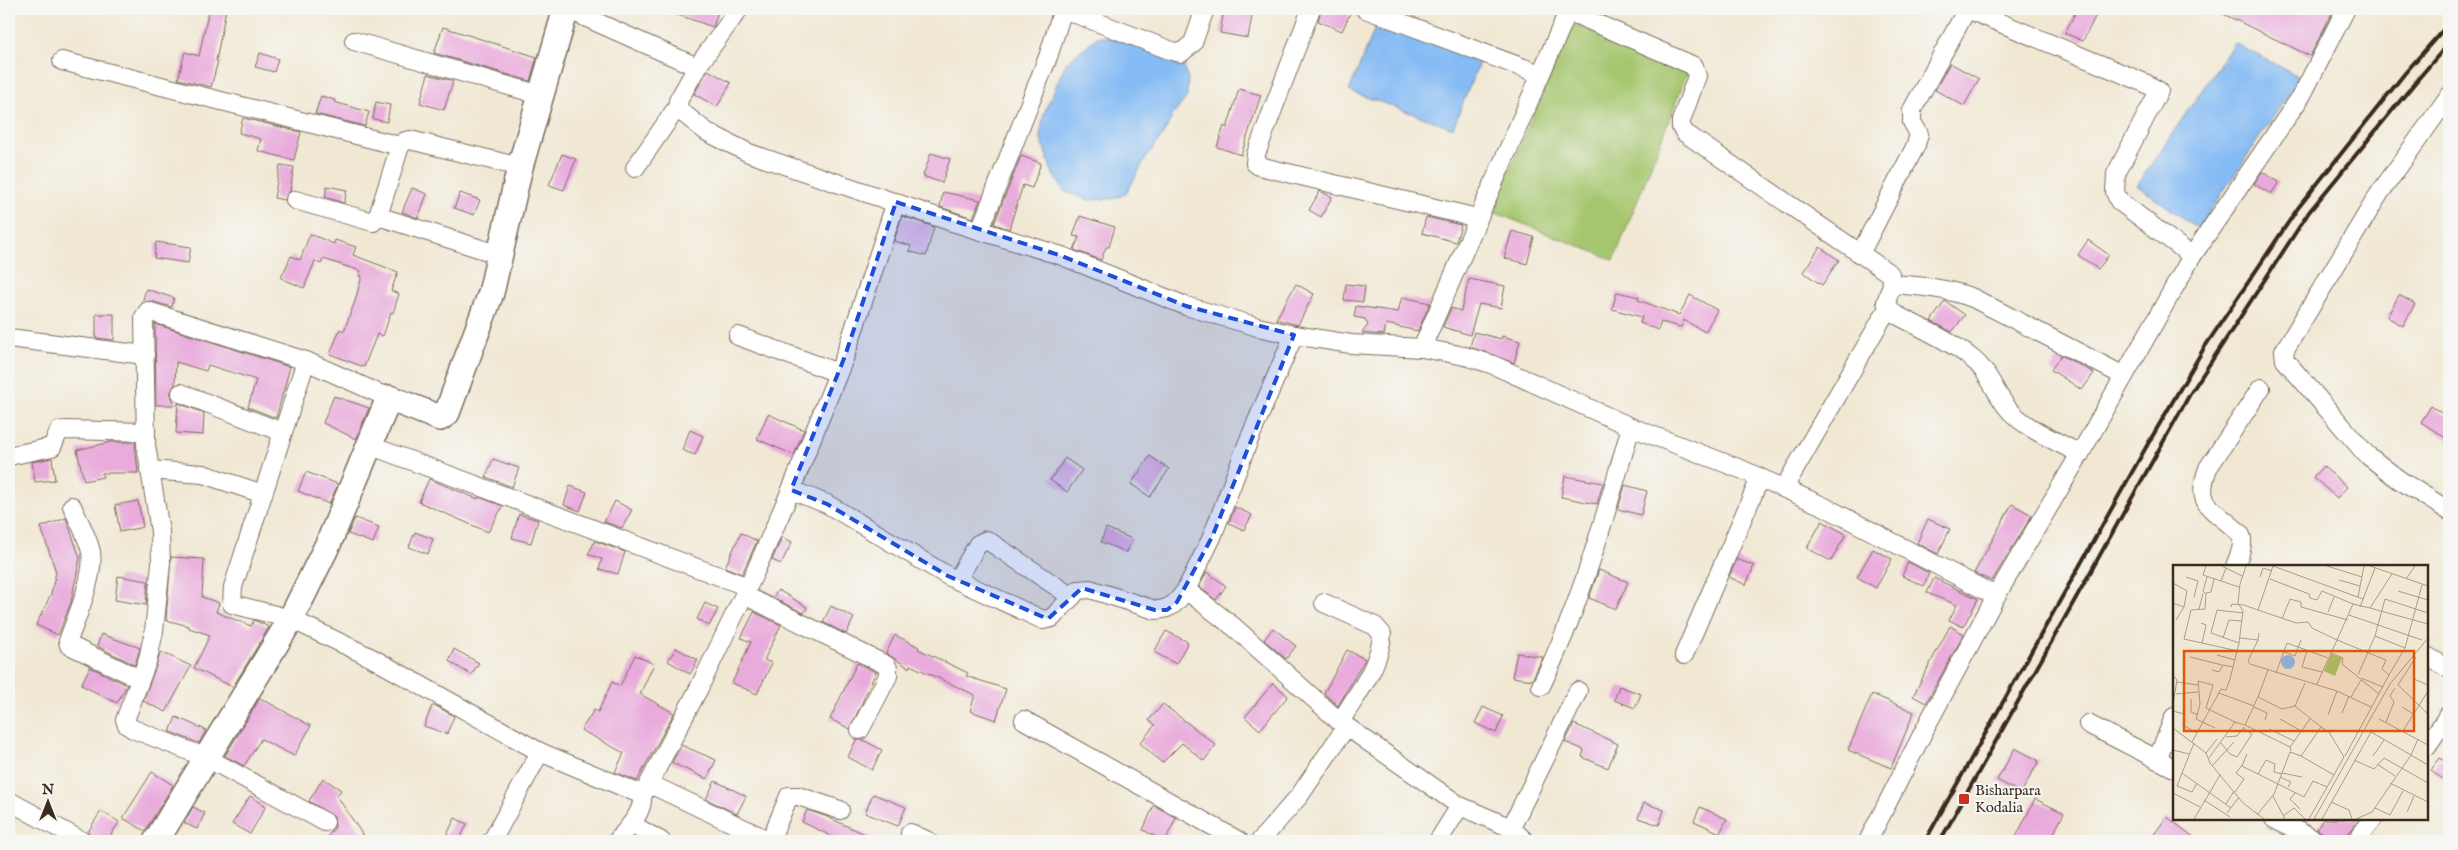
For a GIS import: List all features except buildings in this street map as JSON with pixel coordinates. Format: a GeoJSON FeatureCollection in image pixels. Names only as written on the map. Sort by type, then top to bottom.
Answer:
{"type":"FeatureCollection","features":[{"type":"Feature","properties":{"kind":"street"},"geometry":{"type":"LineString","coordinates":[[325,822],[207,758],[127,725],[125,715],[148,659],[154,631],[161,563],[160,531],[149,470],[146,432],[144,317],[148,311],[306,361],[389,398],[440,418],[446,416],[491,293],[520,167],[566,9],[697,67]]}},
{"type":"Feature","properties":{"kind":"street"},"geometry":{"type":"LineString","coordinates":[[635,168],[678,106],[678,101],[697,67],[739,9]]}},
{"type":"Feature","properties":{"kind":"street"},"geometry":{"type":"LineString","coordinates":[[980,230],[1048,57],[1063,9],[1181,53],[1193,42],[1205,9]]}},
{"type":"Feature","properties":{"kind":"street"},"geometry":{"type":"LineString","coordinates":[[1311,9],[1255,163],[1259,166],[1477,218]]}},
{"type":"Feature","properties":{"kind":"street"},"geometry":{"type":"LineString","coordinates":[[1365,9],[1540,74]]}},
{"type":"Feature","properties":{"kind":"street"},"geometry":{"type":"LineString","coordinates":[[1860,254],[1916,145],[1919,134],[1912,122],[1916,102],[1967,9],[2145,83],[2161,92],[2116,174],[2115,192],[2119,201],[2190,258]]}},
{"type":"Feature","properties":{"kind":"street"},"geometry":{"type":"LineString","coordinates":[[1868,841],[1930,719],[1996,596],[2080,454],[2190,258],[2302,94],[2346,9]]}},
{"type":"Feature","properties":{"kind":"street"},"geometry":{"type":"LineString","coordinates":[[1422,348],[1568,10],[1694,66],[1697,76],[1681,121],[1681,127],[1685,133],[1890,274],[1892,284],[1886,297],[1888,308],[1893,313],[1970,356],[1986,370],[2005,405],[2015,416],[2027,426],[2080,454]]}},
{"type":"Feature","properties":{"kind":"street"},"geometry":{"type":"LineString","coordinates":[[354,41],[540,95]]}},
{"type":"Feature","properties":{"kind":"street"},"geometry":{"type":"LineString","coordinates":[[62,61],[400,146]]}},
{"type":"Feature","properties":{"kind":"street"},"geometry":{"type":"LineString","coordinates":[[2449,96],[2379,194],[2284,350],[2285,360],[2366,454],[2398,479],[2449,511]]}},
{"type":"Feature","properties":{"kind":"street"},"geometry":{"type":"LineString","coordinates":[[678,106],[684,114],[707,132],[749,153],[1062,256],[1186,306],[1258,327],[1294,335],[1351,344],[1422,348],[1491,364],[1631,427],[1784,488],[1825,507],[1996,596]]}},
{"type":"Feature","properties":{"kind":"street"},"geometry":{"type":"LineString","coordinates":[[295,200],[373,222],[378,216],[400,146],[404,141],[410,140],[520,167]]}},
{"type":"Feature","properties":{"kind":"street"},"geometry":{"type":"LineString","coordinates":[[617,841],[631,824],[643,802],[645,789],[746,591],[791,490],[838,373],[896,202]]}},
{"type":"Feature","properties":{"kind":"street"},"geometry":{"type":"LineString","coordinates":[[378,216],[500,255]]}},
{"type":"Feature","properties":{"kind":"street"},"geometry":{"type":"LineString","coordinates":[[1892,284],[1936,288],[1964,295],[2124,376]]}},
{"type":"Feature","properties":{"kind":"street"},"geometry":{"type":"LineString","coordinates":[[1784,488],[1888,308]]}},
{"type":"Feature","properties":{"kind":"street"},"geometry":{"type":"LineString","coordinates":[[791,490],[827,504],[957,580],[1043,620],[1052,618],[1078,590],[1086,588],[1155,610],[1166,610],[1177,602],[1186,590],[1212,537],[1248,442],[1294,335]]}},
{"type":"Feature","properties":{"kind":"street"},"geometry":{"type":"LineString","coordinates":[[738,336],[838,373]]}},
{"type":"Feature","properties":{"kind":"street"},"geometry":{"type":"LineString","coordinates":[[9,338],[145,355]]}},
{"type":"Feature","properties":{"kind":"street"},"geometry":{"type":"LineString","coordinates":[[306,361],[233,587],[232,604],[291,618],[372,658],[540,752],[645,789],[770,841],[789,796],[798,796],[840,810]]}},
{"type":"Feature","properties":{"kind":"street"},"geometry":{"type":"LineString","coordinates":[[2235,565],[2243,543],[2241,534],[2206,504],[2201,494],[2202,482],[2208,468],[2261,388]]}},
{"type":"Feature","properties":{"kind":"street"},"geometry":{"type":"LineString","coordinates":[[180,392],[282,432]]}},
{"type":"Feature","properties":{"kind":"street"},"geometry":{"type":"LineString","coordinates":[[156,841],[291,618],[329,542],[389,398]]}},
{"type":"Feature","properties":{"kind":"street"},"geometry":{"type":"LineString","coordinates":[[1541,686],[1574,612],[1596,548],[1631,427]]}},
{"type":"Feature","properties":{"kind":"street"},"geometry":{"type":"LineString","coordinates":[[9,456],[52,447],[59,431],[146,432]]}},
{"type":"Feature","properties":{"kind":"street"},"geometry":{"type":"LineString","coordinates":[[370,445],[746,591],[886,664],[888,676],[860,730]]}},
{"type":"Feature","properties":{"kind":"street"},"geometry":{"type":"LineString","coordinates":[[149,470],[203,474],[263,494]]}},
{"type":"Feature","properties":{"kind":"street"},"geometry":{"type":"LineString","coordinates":[[1684,656],[1760,478]]}},
{"type":"Feature","properties":{"kind":"street"},"geometry":{"type":"LineString","coordinates":[[72,506],[91,550],[92,560],[68,646],[140,679]]}},
{"type":"Feature","properties":{"kind":"street"},"geometry":{"type":"LineString","coordinates":[[957,580],[978,544],[986,540],[1072,597]]}},
{"type":"Feature","properties":{"kind":"street"},"geometry":{"type":"LineString","coordinates":[[1186,590],[1234,627],[1343,724],[1460,806],[1511,828],[1525,841]]}},
{"type":"Feature","properties":{"kind":"street"},"geometry":{"type":"LineString","coordinates":[[1260,841],[1300,795],[1343,724],[1373,668],[1380,650],[1382,634],[1375,626],[1324,602]]}},
{"type":"Feature","properties":{"kind":"street"},"geometry":{"type":"LineString","coordinates":[[2428,657],[2449,669]]}},
{"type":"Feature","properties":{"kind":"street"},"geometry":{"type":"LineString","coordinates":[[1511,828],[1578,691]]}},
{"type":"Feature","properties":{"kind":"street"},"geometry":{"type":"LineString","coordinates":[[2429,739],[2449,714]]}},
{"type":"Feature","properties":{"kind":"street"},"geometry":{"type":"LineString","coordinates":[[1024,720],[1239,841]]}},
{"type":"Feature","properties":{"kind":"street"},"geometry":{"type":"LineString","coordinates":[[2157,760],[2173,720]]}},
{"type":"Feature","properties":{"kind":"street"},"geometry":{"type":"LineString","coordinates":[[2088,724],[2173,768]]}},
{"type":"Feature","properties":{"kind":"street"},"geometry":{"type":"LineString","coordinates":[[492,841],[540,752]]}},
{"type":"Feature","properties":{"kind":"street"},"geometry":{"type":"LineString","coordinates":[[9,801],[82,841]]}},
{"type":"Feature","properties":{"kind":"street"},"geometry":{"type":"LineString","coordinates":[[1438,841],[1460,806]]}},
{"type":"Feature","properties":{"kind":"street"},"geometry":{"type":"LineString","coordinates":[[2276,820],[2318,841]]}},
{"type":"Feature","properties":{"kind":"street"},"geometry":{"type":"LineString","coordinates":[[2356,841],[2372,820]]}},
{"type":"Feature","properties":{"kind":"street"},"geometry":{"type":"LineString","coordinates":[[631,824],[661,841]]}},
{"type":"Feature","properties":{"kind":"street"},"geometry":{"type":"LineString","coordinates":[[910,833],[928,841]]}},
{"type":"Feature","properties":{"kind":"highlighted area"},"geometry":{"type":"Polygon","coordinates":[[[896,202],[1062,256],[1186,306],[1294,335],[1212,537],[1177,602],[1167,610],[1155,610],[1082,588],[1048,619],[948,576],[827,504],[791,490],[845,356],[896,202]]]}},
{"type":"Feature","properties":{"kind":"green space"},"geometry":{"type":"Polygon","coordinates":[[[1573,24],[1689,69],[1614,260],[1491,211],[1573,24]]]}},
{"type":"Feature","properties":{"kind":"water"},"geometry":{"type":"Polygon","coordinates":[[[1377,23],[1480,60],[1453,128],[1349,91],[1377,23]]]}},
{"type":"Feature","properties":{"kind":"water"},"geometry":{"type":"Polygon","coordinates":[[[1097,37],[1109,37],[1182,61],[1188,79],[1187,97],[1173,115],[1163,135],[1146,158],[1126,194],[1112,199],[1088,200],[1065,192],[1053,175],[1040,136],[1044,113],[1066,63],[1097,37]]]}},
{"type":"Feature","properties":{"kind":"water"},"geometry":{"type":"Polygon","coordinates":[[[2234,43],[2300,77],[2198,229],[2137,185],[2234,43]]]}},
{"type":"Feature","properties":{"kind":"railway"},"geometry":{"type":"LineString","coordinates":[[1925,841],[2149,442],[2204,348],[2298,208],[2405,73],[2449,23]]}},
{"type":"Feature","properties":{"kind":"railway"},"geometry":{"type":"LineString","coordinates":[[1940,841],[2190,394],[2309,212],[2449,43]]}},
{"type":"Feature","properties":{"kind":"place","name":"Bisharpara Kodalia"},"geometry":{"type":"Point","coordinates":[1964,799]}}]}
